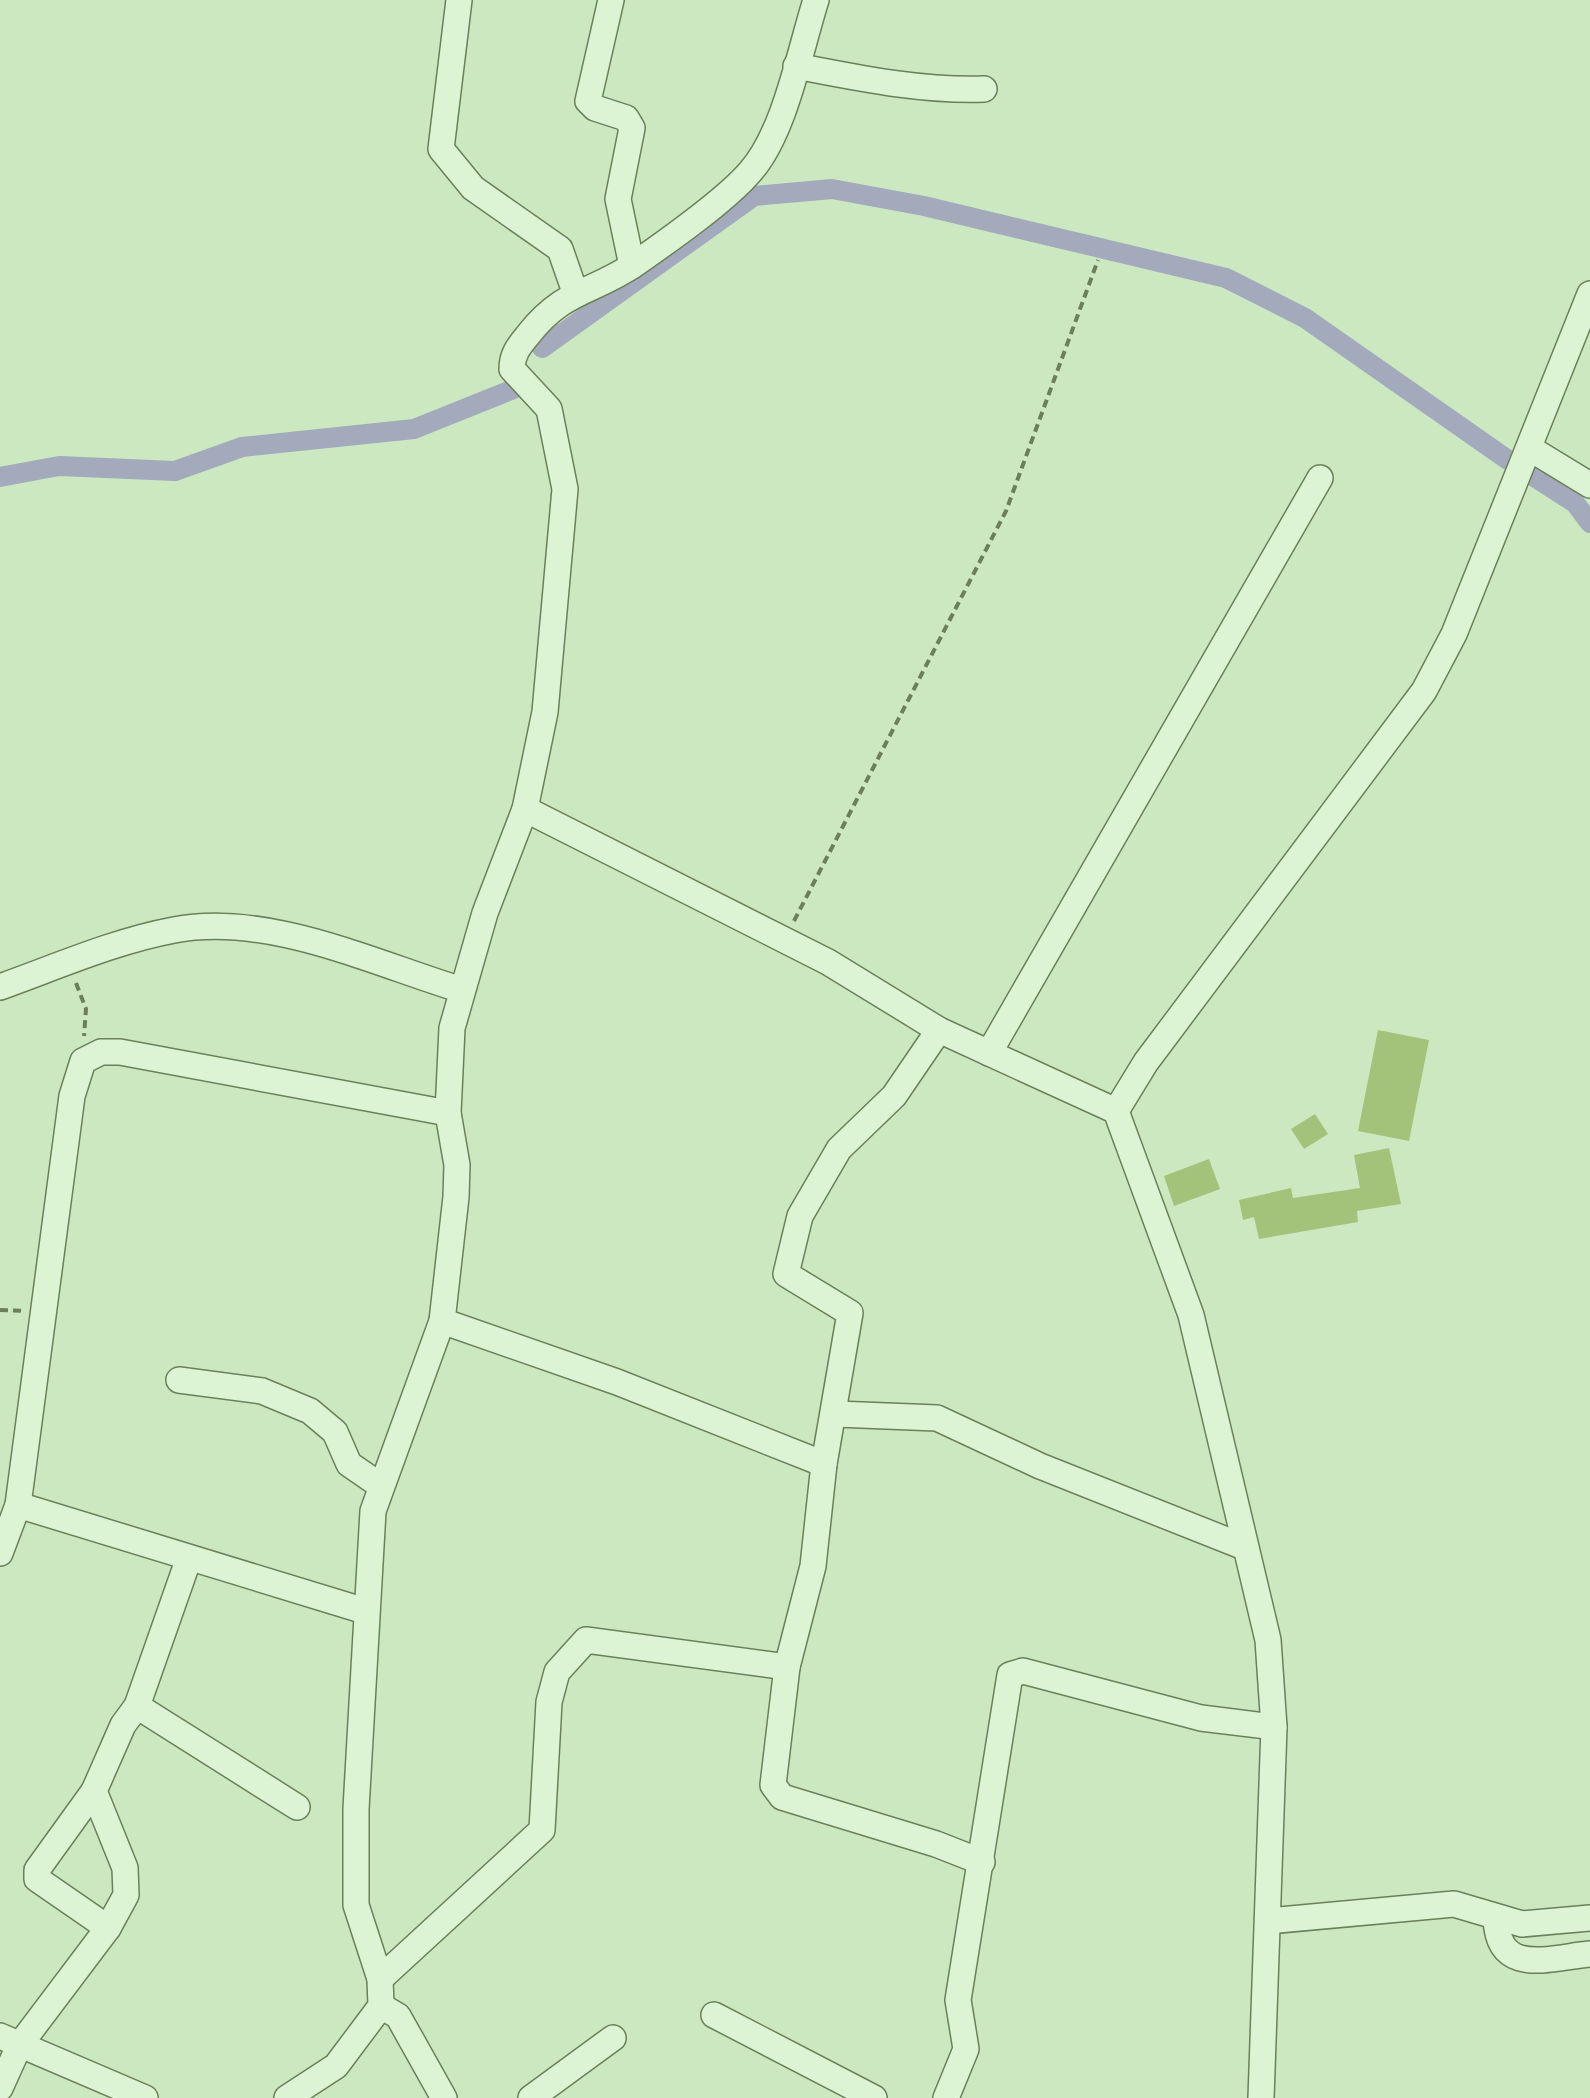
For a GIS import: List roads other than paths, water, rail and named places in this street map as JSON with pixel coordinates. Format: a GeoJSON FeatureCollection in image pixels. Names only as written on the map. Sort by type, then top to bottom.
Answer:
{"type":"FeatureCollection","features":[{"type":"Feature","properties":{"kind":"street"},"geometry":{"type":"LineString","coordinates":[[459,0],[441,150],[473,188],[560,249],[575,292]]}},
{"type":"Feature","properties":{"kind":"street"},"geometry":{"type":"LineString","coordinates":[[611,0],[588,101],[595,108],[626,118],[632,128],[618,199],[632,266]]}},
{"type":"Feature","properties":{"kind":"street"},"geometry":{"type":"LineString","coordinates":[[287,2098],[336,2066],[380,2006],[380,1979],[356,1906],[365,1611],[373,1511],[442,1322],[457,1165],[448,1113],[452,1028],[525,809],[544,712],[565,489],[549,409],[512,369],[512,362],[516,350],[546,313],[575,292],[632,266],[749,174],[769,140],[816,0]]}},
{"type":"Feature","properties":{"kind":"street"},"geometry":{"type":"LineString","coordinates":[[796,66],[877,82],[942,90],[984,90]]}},
{"type":"Feature","properties":{"kind":"street"},"geometry":{"type":"LineString","coordinates":[[1116,1111],[1146,1062],[1424,692],[1454,634],[1590,294]]}},
{"type":"Feature","properties":{"kind":"street"},"geometry":{"type":"LineString","coordinates":[[1528,448],[1590,485]]}},
{"type":"Feature","properties":{"kind":"street"},"geometry":{"type":"LineString","coordinates":[[989,1053],[1320,478]]}},
{"type":"Feature","properties":{"kind":"street"},"geometry":{"type":"LineString","coordinates":[[525,809],[783,943],[828,962],[939,1030],[1116,1111],[1191,1315],[1268,1640],[1274,1727],[1262,2098]]}},
{"type":"Feature","properties":{"kind":"street"},"geometry":{"type":"LineString","coordinates":[[0,987],[176,929],[252,930],[288,936],[462,990]]}},
{"type":"Feature","properties":{"kind":"street"},"geometry":{"type":"LineString","coordinates":[[939,1030],[894,1096],[839,1148],[800,1216],[787,1264],[786,1274],[850,1313],[836,1414],[824,1464],[813,1566],[787,1667],[773,1785],[782,1797],[982,1862]]}},
{"type":"Feature","properties":{"kind":"street"},"geometry":{"type":"LineString","coordinates":[[0,1553],[18,1505],[72,1096],[83,1061],[101,1052],[120,1052],[448,1113]]}},
{"type":"Feature","properties":{"kind":"street"},"geometry":{"type":"LineString","coordinates":[[442,1322],[617,1382],[824,1464]]}},
{"type":"Feature","properties":{"kind":"street"},"geometry":{"type":"LineString","coordinates":[[179,1380],[262,1391],[310,1411],[335,1432],[349,1464],[381,1486]]}},
{"type":"Feature","properties":{"kind":"street"},"geometry":{"type":"LineString","coordinates":[[836,1414],[937,1418],[1040,1466],[1244,1547]]}},
{"type":"Feature","properties":{"kind":"street"},"geometry":{"type":"LineString","coordinates":[[18,1505],[365,1611]]}},
{"type":"Feature","properties":{"kind":"street"},"geometry":{"type":"LineString","coordinates":[[108,1928],[37,1879],[37,1870],[94,1791],[123,1725],[137,1706],[188,1558]]}},
{"type":"Feature","properties":{"kind":"street"},"geometry":{"type":"LineString","coordinates":[[380,1979],[542,1830],[549,1702],[557,1672],[586,1640],[787,1667]]}},
{"type":"Feature","properties":{"kind":"street"},"geometry":{"type":"LineString","coordinates":[[946,2098],[966,2049],[958,2000],[1010,1675],[1023,1671],[1200,1718],[1274,1727]]}},
{"type":"Feature","properties":{"kind":"street"},"geometry":{"type":"LineString","coordinates":[[137,1706],[298,1806]]}},
{"type":"Feature","properties":{"kind":"street"},"geometry":{"type":"LineString","coordinates":[[0,2088],[9,2041],[108,1928],[126,1896],[124,1868],[94,1791]]}},
{"type":"Feature","properties":{"kind":"street"},"geometry":{"type":"LineString","coordinates":[[1268,1921],[1454,1904],[1522,1924],[1590,1918]]}},
{"type":"Feature","properties":{"kind":"street"},"geometry":{"type":"LineString","coordinates":[[1496,1918],[1497,1938],[1510,1956],[1524,1960],[1590,1954]]}},
{"type":"Feature","properties":{"kind":"street"},"geometry":{"type":"LineString","coordinates":[[380,2006],[398,2016],[444,2098]]}},
{"type":"Feature","properties":{"kind":"street"},"geometry":{"type":"LineString","coordinates":[[714,2015],[874,2098]]}},
{"type":"Feature","properties":{"kind":"street"},"geometry":{"type":"LineString","coordinates":[[538,2096],[612,2038]]}},
{"type":"Feature","properties":{"kind":"street"},"geometry":{"type":"LineString","coordinates":[[9,2041],[144,2098]]}},
{"type":"Feature","properties":{"kind":"waterway"},"geometry":{"type":"LineString","coordinates":[[542,348],[754,196],[832,189],[924,206],[1226,278],[1305,318],[1508,460]]}},
{"type":"Feature","properties":{"kind":"waterway"},"geometry":{"type":"LineString","coordinates":[[0,477],[59,466],[175,471],[242,447],[414,429],[516,388]]}},
{"type":"Feature","properties":{"kind":"waterway"},"geometry":{"type":"LineString","coordinates":[[1533,476],[1575,503],[1590,523]]}}]}
